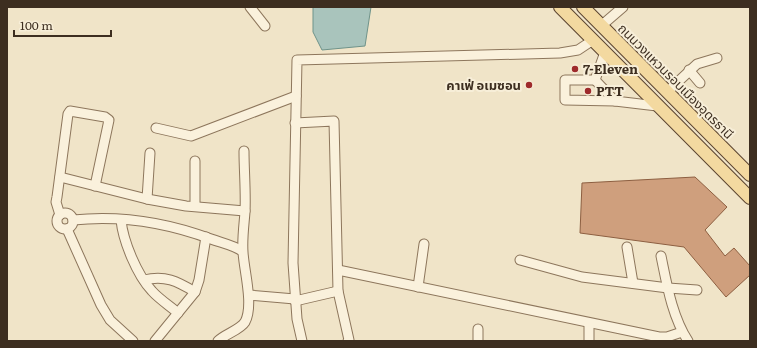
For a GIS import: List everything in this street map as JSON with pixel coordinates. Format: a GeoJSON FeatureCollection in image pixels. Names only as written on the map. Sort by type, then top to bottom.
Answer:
{"type":"FeatureCollection","features":[{"type":"Feature","properties":{"kind":"main road"},"geometry":{"type":"LineString","coordinates":[[560,7],[750,198]]}},
{"type":"Feature","properties":{"kind":"main road","name":"ถนนวงแหวนรอบเมืองอุดรธานี"},"geometry":{"type":"LineString","coordinates":[[582,7],[750,175]]}},
{"type":"Feature","properties":{"kind":"street"},"geometry":{"type":"LineString","coordinates":[[250,7],[265,26]]}},
{"type":"Feature","properties":{"kind":"street"},"geometry":{"type":"LineString","coordinates":[[601,26],[621,9]]}},
{"type":"Feature","properties":{"kind":"street"},"geometry":{"type":"LineString","coordinates":[[302,341],[297,319],[293,262],[295,123],[293,97],[297,60],[560,53],[578,50],[593,40]]}},
{"type":"Feature","properties":{"kind":"street"},"geometry":{"type":"LineString","coordinates":[[595,80],[605,52]]}},
{"type":"Feature","properties":{"kind":"street"},"geometry":{"type":"LineString","coordinates":[[667,92],[699,62],[717,58]]}},
{"type":"Feature","properties":{"kind":"street"},"geometry":{"type":"LineString","coordinates":[[687,72],[700,82]]}},
{"type":"Feature","properties":{"kind":"street"},"geometry":{"type":"LineString","coordinates":[[615,101],[595,80],[565,80],[565,100],[615,101],[657,106]]}},
{"type":"Feature","properties":{"kind":"street"},"geometry":{"type":"LineString","coordinates":[[156,128],[193,135],[293,97]]}},
{"type":"Feature","properties":{"kind":"street"},"geometry":{"type":"LineString","coordinates":[[60,215],[56,202],[69,112],[73,111],[105,117],[109,120],[95,186]]}},
{"type":"Feature","properties":{"kind":"street"},"geometry":{"type":"LineString","coordinates":[[295,123],[334,121],[338,292],[348,341]]}},
{"type":"Feature","properties":{"kind":"street"},"geometry":{"type":"LineString","coordinates":[[218,341],[223,336],[241,327],[247,316],[249,295],[242,251],[245,211],[244,151]]}},
{"type":"Feature","properties":{"kind":"street"},"geometry":{"type":"LineString","coordinates":[[147,199],[150,153]]}},
{"type":"Feature","properties":{"kind":"street"},"geometry":{"type":"LineString","coordinates":[[195,161],[195,206]]}},
{"type":"Feature","properties":{"kind":"street"},"geometry":{"type":"LineString","coordinates":[[60,177],[147,199],[245,211]]}},
{"type":"Feature","properties":{"kind":"street"},"geometry":{"type":"LineString","coordinates":[[66,213],[74,220],[70,228],[67,229],[61,229],[56,221],[60,215],[66,213]]}},
{"type":"Feature","properties":{"kind":"street"},"geometry":{"type":"LineString","coordinates":[[74,220],[94,218],[166,225],[206,237],[242,251]]}},
{"type":"Feature","properties":{"kind":"street"},"geometry":{"type":"LineString","coordinates":[[121,220],[122,230],[134,261],[144,280],[152,291],[178,313]]}},
{"type":"Feature","properties":{"kind":"street"},"geometry":{"type":"LineString","coordinates":[[67,229],[101,305],[110,320],[133,341]]}},
{"type":"Feature","properties":{"kind":"street"},"geometry":{"type":"LineString","coordinates":[[155,341],[194,292],[199,280],[206,237]]}},
{"type":"Feature","properties":{"kind":"street"},"geometry":{"type":"LineString","coordinates":[[418,287],[424,244]]}},
{"type":"Feature","properties":{"kind":"street"},"geometry":{"type":"LineString","coordinates":[[627,247],[633,283]]}},
{"type":"Feature","properties":{"kind":"street"},"geometry":{"type":"LineString","coordinates":[[661,256],[668,288],[682,332],[688,341]]}},
{"type":"Feature","properties":{"kind":"street"},"geometry":{"type":"LineString","coordinates":[[520,260],[582,277],[668,288],[697,290]]}},
{"type":"Feature","properties":{"kind":"street"},"geometry":{"type":"LineString","coordinates":[[338,270],[589,323],[633,336],[667,337],[682,332]]}},
{"type":"Feature","properties":{"kind":"street"},"geometry":{"type":"LineString","coordinates":[[144,280],[164,278],[178,282],[194,292]]}},
{"type":"Feature","properties":{"kind":"street"},"geometry":{"type":"LineString","coordinates":[[249,295],[295,300],[338,292]]}},
{"type":"Feature","properties":{"kind":"street"},"geometry":{"type":"LineString","coordinates":[[589,323],[589,341]]}},
{"type":"Feature","properties":{"kind":"street"},"geometry":{"type":"LineString","coordinates":[[478,329],[478,341]]}},
{"type":"Feature","properties":{"kind":"water"},"geometry":{"type":"Polygon","coordinates":[[[313,7],[371,7],[365,46],[322,50],[313,32],[313,7]]]}},
{"type":"Feature","properties":{"kind":"building"},"geometry":{"type":"Polygon","coordinates":[[[695,177],[727,207],[705,230],[725,256],[734,248],[750,266],[750,275],[726,297],[684,247],[580,233],[582,183],[695,177]]]}},
{"type":"Feature","properties":{"kind":"place","name":"7-Eleven"},"geometry":{"type":"Point","coordinates":[575,69]}},
{"type":"Feature","properties":{"kind":"place","name":"คาเฟ่ อเมซอน"},"geometry":{"type":"Point","coordinates":[529,85]}},
{"type":"Feature","properties":{"kind":"place","name":"PTT"},"geometry":{"type":"Point","coordinates":[588,91]}}]}
